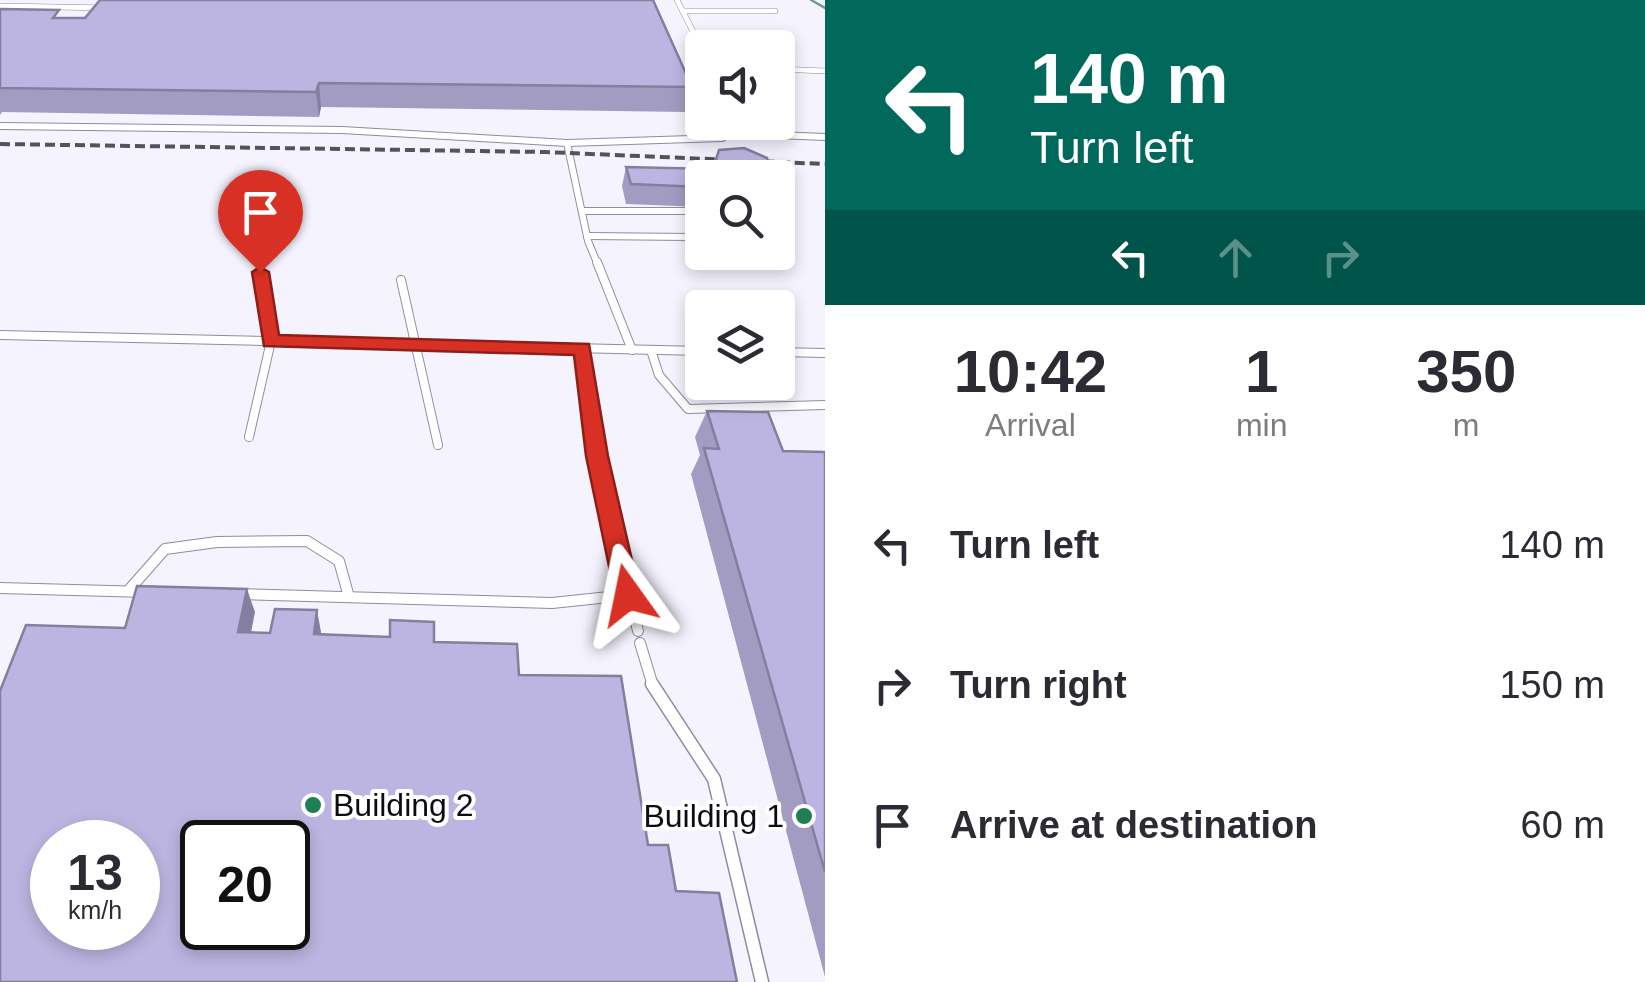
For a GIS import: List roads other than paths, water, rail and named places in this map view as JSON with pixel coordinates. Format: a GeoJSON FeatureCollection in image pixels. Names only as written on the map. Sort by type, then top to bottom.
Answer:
{"type":"FeatureCollection","features":[{"type":"Feature","properties":{"kind":"lane"},"geometry":{"type":"LineString","coordinates":[[0,6],[110,8],[116,0]]}},
{"type":"Feature","properties":{"kind":"lane"},"geometry":{"type":"LineString","coordinates":[[677,0],[692,30]]}},
{"type":"Feature","properties":{"kind":"lane"},"geometry":{"type":"LineString","coordinates":[[682,10],[775,11]]}},
{"type":"Feature","properties":{"kind":"lane"},"geometry":{"type":"LineString","coordinates":[[795,70],[825,71]]}},
{"type":"Feature","properties":{"kind":"lane"},"geometry":{"type":"LineString","coordinates":[[0,126],[342,130],[567,143],[685,139]]}},
{"type":"Feature","properties":{"kind":"lane"},"geometry":{"type":"LineString","coordinates":[[795,136],[825,137]]}},
{"type":"Feature","properties":{"kind":"lane"},"geometry":{"type":"LineString","coordinates":[[567,143],[587,236],[632,350]]}},
{"type":"Feature","properties":{"kind":"lane"},"geometry":{"type":"LineString","coordinates":[[582,211],[692,210],[700,229],[690,237],[587,236]]}},
{"type":"Feature","properties":{"kind":"lane"},"geometry":{"type":"LineString","coordinates":[[249,437],[271,341],[260,272]]}},
{"type":"Feature","properties":{"kind":"lane"},"geometry":{"type":"LineString","coordinates":[[402,280],[438,445]]}},
{"type":"Feature","properties":{"kind":"lane"},"geometry":{"type":"LineString","coordinates":[[0,335],[685,351]]}},
{"type":"Feature","properties":{"kind":"lane"},"geometry":{"type":"LineString","coordinates":[[582,348],[597,456],[639,637],[654,689],[714,780],[762,982]]}},
{"type":"Feature","properties":{"kind":"lane"},"geometry":{"type":"LineString","coordinates":[[651,350],[659,375],[688,410],[825,406]]}},
{"type":"Feature","properties":{"kind":"lane"},"geometry":{"type":"LineString","coordinates":[[795,352],[825,353]]}},
{"type":"Feature","properties":{"kind":"lane"},"geometry":{"type":"LineString","coordinates":[[128,591],[165,549],[218,542],[306,540],[340,560],[350,597]]}},
{"type":"Feature","properties":{"kind":"lane"},"geometry":{"type":"LineString","coordinates":[[0,588],[165,592]]}},
{"type":"Feature","properties":{"kind":"lane"},"geometry":{"type":"LineString","coordinates":[[220,594],[554,603],[604,601],[628,595]]}},
{"type":"Feature","properties":{"kind":"waterway"},"geometry":{"type":"LineString","coordinates":[[811,0],[825,8]]}},
{"type":"Feature","properties":{"kind":"railway"},"geometry":{"type":"LineString","coordinates":[[0,144],[545,152],[825,164]]}},
{"type":"Feature","properties":{"kind":"place","name":"Building 2"},"geometry":{"type":"Point","coordinates":[313,805]}},
{"type":"Feature","properties":{"kind":"place","name":"Building 1"},"geometry":{"type":"Point","coordinates":[804,816]}}]}
